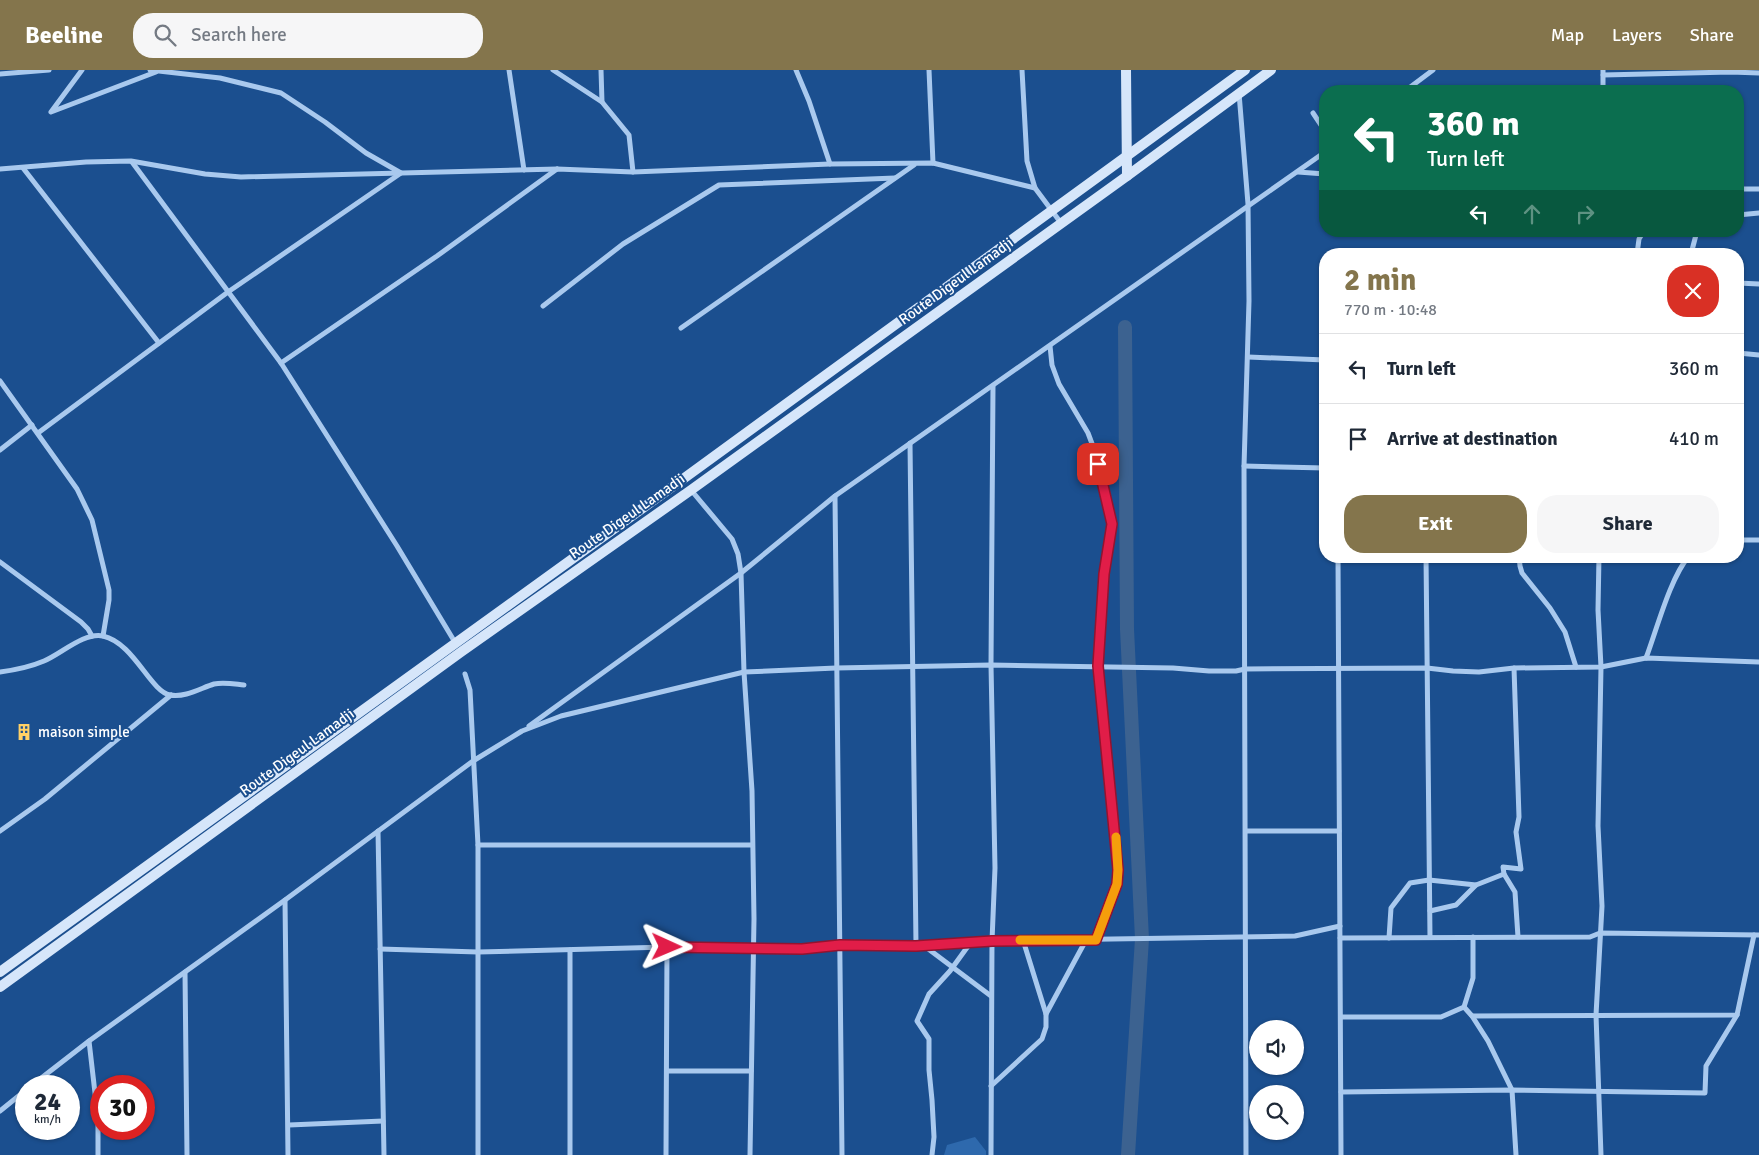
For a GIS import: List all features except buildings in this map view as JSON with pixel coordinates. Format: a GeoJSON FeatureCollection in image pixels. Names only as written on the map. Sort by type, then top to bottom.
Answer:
{"type":"FeatureCollection","features":[{"type":"Feature","properties":{"kind":"main road"},"geometry":{"type":"LineString","coordinates":[[1126,70],[1127,176]]}},
{"type":"Feature","properties":{"kind":"main road","name":"Route Digeul Lamadji"},"geometry":{"type":"LineString","coordinates":[[0,987],[458,647],[1244,70]]}},
{"type":"Feature","properties":{"kind":"main road","name":"Route Digeul Lamadji"},"geometry":{"type":"LineString","coordinates":[[0,972],[458,647],[690,490],[1062,224],[1271,70]]}},
{"type":"Feature","properties":{"kind":"street"},"geometry":{"type":"LineString","coordinates":[[0,74],[49,70]]}},
{"type":"Feature","properties":{"kind":"street"},"geometry":{"type":"LineString","coordinates":[[82,70],[51,112],[159,71]]}},
{"type":"Feature","properties":{"kind":"street"},"geometry":{"type":"LineString","coordinates":[[150,70],[182,72],[220,78],[281,93],[325,122],[366,153],[401,173]]}},
{"type":"Feature","properties":{"kind":"street"},"geometry":{"type":"LineString","coordinates":[[509,70],[524,170]]}},
{"type":"Feature","properties":{"kind":"street"},"geometry":{"type":"LineString","coordinates":[[553,70],[602,102],[629,135],[633,172]]}},
{"type":"Feature","properties":{"kind":"street"},"geometry":{"type":"LineString","coordinates":[[601,70],[602,102]]}},
{"type":"Feature","properties":{"kind":"street"},"geometry":{"type":"LineString","coordinates":[[796,70],[809,101],[830,164]]}},
{"type":"Feature","properties":{"kind":"street"},"geometry":{"type":"LineString","coordinates":[[929,70],[933,163]]}},
{"type":"Feature","properties":{"kind":"street"},"geometry":{"type":"LineString","coordinates":[[1022,70],[1026,161],[1035,188],[1062,224]]}},
{"type":"Feature","properties":{"kind":"street"},"geometry":{"type":"LineString","coordinates":[[1413,85],[1433,70]]}},
{"type":"Feature","properties":{"kind":"street"},"geometry":{"type":"LineString","coordinates":[[1603,85],[1603,72],[1759,73]]}},
{"type":"Feature","properties":{"kind":"street"},"geometry":{"type":"LineString","coordinates":[[1238,93],[1248,204],[1248,357],[1244,466],[1246,1155]]}},
{"type":"Feature","properties":{"kind":"street"},"geometry":{"type":"LineString","coordinates":[[1313,113],[1319,122]]}},
{"type":"Feature","properties":{"kind":"street"},"geometry":{"type":"LineString","coordinates":[[45,1075],[473,761],[522,731],[741,573],[836,496],[1248,204],[1319,156]]}},
{"type":"Feature","properties":{"kind":"street"},"geometry":{"type":"LineString","coordinates":[[0,169],[86,162],[132,161],[205,174],[241,177],[557,168],[633,172],[830,164],[933,163],[1035,188]]}},
{"type":"Feature","properties":{"kind":"street"},"geometry":{"type":"LineString","coordinates":[[132,161],[281,363],[397,546],[458,647]]}},
{"type":"Feature","properties":{"kind":"street"},"geometry":{"type":"LineString","coordinates":[[681,328],[914,164]]}},
{"type":"Feature","properties":{"kind":"street"},"geometry":{"type":"LineString","coordinates":[[23,168],[159,343]]}},
{"type":"Feature","properties":{"kind":"street"},"geometry":{"type":"LineString","coordinates":[[281,363],[436,256],[557,168]]}},
{"type":"Feature","properties":{"kind":"street"},"geometry":{"type":"LineString","coordinates":[[1297,172],[1319,174]]}},
{"type":"Feature","properties":{"kind":"street"},"geometry":{"type":"LineString","coordinates":[[38,433],[228,292],[401,173]]}},
{"type":"Feature","properties":{"kind":"street"},"geometry":{"type":"LineString","coordinates":[[543,306],[623,244],[719,184],[895,178]]}},
{"type":"Feature","properties":{"kind":"street"},"geometry":{"type":"LineString","coordinates":[[1744,189],[1759,189]]}},
{"type":"Feature","properties":{"kind":"street"},"geometry":{"type":"LineString","coordinates":[[1744,215],[1759,214]]}},
{"type":"Feature","properties":{"kind":"street"},"geometry":{"type":"LineString","coordinates":[[1744,283],[1759,284]]}},
{"type":"Feature","properties":{"kind":"street"},"geometry":{"type":"LineString","coordinates":[[1050,346],[1052,365],[1060,384],[1094,448],[1112,524],[1104,574],[1098,666],[1118,870],[1117,884],[1096,940]]}},
{"type":"Feature","properties":{"kind":"street"},"geometry":{"type":"LineString","coordinates":[[1744,354],[1759,355]]}},
{"type":"Feature","properties":{"kind":"street"},"geometry":{"type":"LineString","coordinates":[[1248,357],[1319,360]]}},
{"type":"Feature","properties":{"kind":"street"},"geometry":{"type":"LineString","coordinates":[[0,381],[77,489],[92,520],[109,590],[103,636]]}},
{"type":"Feature","properties":{"kind":"street"},"geometry":{"type":"LineString","coordinates":[[991,1155],[992,941],[995,858],[991,665],[993,386]]}},
{"type":"Feature","properties":{"kind":"street"},"geometry":{"type":"LineString","coordinates":[[0,450],[32,425]]}},
{"type":"Feature","properties":{"kind":"street"},"geometry":{"type":"LineString","coordinates":[[910,443],[916,946]]}},
{"type":"Feature","properties":{"kind":"street"},"geometry":{"type":"LineString","coordinates":[[1244,466],[1319,468]]}},
{"type":"Feature","properties":{"kind":"street"},"geometry":{"type":"LineString","coordinates":[[690,490],[732,539],[738,554],[741,573],[744,672],[752,791],[754,949],[750,1155]]}},
{"type":"Feature","properties":{"kind":"street"},"geometry":{"type":"LineString","coordinates":[[836,496],[836,668],[842,1155]]}},
{"type":"Feature","properties":{"kind":"street"},"geometry":{"type":"LineString","coordinates":[[1744,540],[1759,540]]}},
{"type":"Feature","properties":{"kind":"street"},"geometry":{"type":"LineString","coordinates":[[0,562],[81,622],[92,636]]}},
{"type":"Feature","properties":{"kind":"street"},"geometry":{"type":"LineString","coordinates":[[1338,563],[1341,1155]]}},
{"type":"Feature","properties":{"kind":"street"},"geometry":{"type":"LineString","coordinates":[[1426,563],[1430,938]]}},
{"type":"Feature","properties":{"kind":"street"},"geometry":{"type":"LineString","coordinates":[[1519,563],[1522,573],[1550,608],[1565,632],[1576,666]]}},
{"type":"Feature","properties":{"kind":"street"},"geometry":{"type":"LineString","coordinates":[[1600,563],[1598,610],[1601,667],[1598,826],[1602,913],[1596,1015],[1601,1155]]}},
{"type":"Feature","properties":{"kind":"street"},"geometry":{"type":"LineString","coordinates":[[1646,658],[1672,586],[1684,563]]}},
{"type":"Feature","properties":{"kind":"street"},"geometry":{"type":"LineString","coordinates":[[0,672],[45,661],[81,640],[92,636],[103,636],[127,649],[156,685],[170,695],[181,695],[216,684],[244,685]]}},
{"type":"Feature","properties":{"kind":"street"},"geometry":{"type":"LineString","coordinates":[[522,731],[560,716],[744,672],[991,665],[1173,668],[1208,672],[1236,672],[1245,669],[1428,668],[1479,672],[1514,668],[1601,667],[1646,658],[1759,662]]}},
{"type":"Feature","properties":{"kind":"street"},"geometry":{"type":"LineString","coordinates":[[1514,668],[1518,817],[1516,832],[1521,869],[1503,867],[1504,874],[1515,892],[1518,937]]}},
{"type":"Feature","properties":{"kind":"street"},"geometry":{"type":"LineString","coordinates":[[465,674],[470,690],[478,845],[478,1155]]}},
{"type":"Feature","properties":{"kind":"street"},"geometry":{"type":"LineString","coordinates":[[0,831],[45,799],[170,695]]}},
{"type":"Feature","properties":{"kind":"street"},"geometry":{"type":"LineString","coordinates":[[378,831],[384,1155]]}},
{"type":"Feature","properties":{"kind":"street"},"geometry":{"type":"LineString","coordinates":[[1246,831],[1339,831]]}},
{"type":"Feature","properties":{"kind":"street"},"geometry":{"type":"LineString","coordinates":[[478,845],[752,845]]}},
{"type":"Feature","properties":{"kind":"street"},"geometry":{"type":"LineString","coordinates":[[1389,938],[1391,908],[1410,883],[1430,880],[1476,885],[1504,874]]}},
{"type":"Feature","properties":{"kind":"street"},"geometry":{"type":"LineString","coordinates":[[1430,911],[1456,904],[1464,899],[1476,885]]}},
{"type":"Feature","properties":{"kind":"street"},"geometry":{"type":"LineString","coordinates":[[285,900],[288,1155]]}},
{"type":"Feature","properties":{"kind":"street"},"geometry":{"type":"LineString","coordinates":[[380,949],[478,952],[667,947],[802,949],[840,945],[916,946],[1023,940],[1295,936],[1340,926]]}},
{"type":"Feature","properties":{"kind":"street"},"geometry":{"type":"LineString","coordinates":[[1340,938],[1590,937],[1600,932],[1757,935],[1737,1015],[1706,1066],[1705,1093],[1512,1090],[1341,1092]]}},
{"type":"Feature","properties":{"kind":"street"},"geometry":{"type":"LineString","coordinates":[[1464,1007],[1473,978],[1473,937]]}},
{"type":"Feature","properties":{"kind":"street"},"geometry":{"type":"LineString","coordinates":[[991,1086],[1042,1039],[1046,1027],[1046,1014],[1023,940]]}},
{"type":"Feature","properties":{"kind":"street"},"geometry":{"type":"LineString","coordinates":[[1046,1014],[1086,940]]}},
{"type":"Feature","properties":{"kind":"street"},"geometry":{"type":"LineString","coordinates":[[932,1155],[933,1128],[929,1040],[917,1022],[929,994],[972,942]]}},
{"type":"Feature","properties":{"kind":"street"},"geometry":{"type":"LineString","coordinates":[[923,945],[992,996]]}},
{"type":"Feature","properties":{"kind":"street"},"geometry":{"type":"LineString","coordinates":[[666,1155],[667,947]]}},
{"type":"Feature","properties":{"kind":"street"},"geometry":{"type":"LineString","coordinates":[[570,950],[570,1155]]}},
{"type":"Feature","properties":{"kind":"street"},"geometry":{"type":"LineString","coordinates":[[185,972],[187,1155]]}},
{"type":"Feature","properties":{"kind":"street"},"geometry":{"type":"LineString","coordinates":[[1340,1017],[1441,1016],[1464,1007]]}},
{"type":"Feature","properties":{"kind":"street"},"geometry":{"type":"LineString","coordinates":[[1464,1007],[1488,1040],[1512,1090],[1516,1155]]}},
{"type":"Feature","properties":{"kind":"street"},"geometry":{"type":"LineString","coordinates":[[1472,1016],[1737,1015]]}},
{"type":"Feature","properties":{"kind":"street"},"geometry":{"type":"LineString","coordinates":[[89,1041],[98,1119],[98,1155]]}},
{"type":"Feature","properties":{"kind":"street"},"geometry":{"type":"LineString","coordinates":[[667,1071],[751,1071]]}},
{"type":"Feature","properties":{"kind":"street"},"geometry":{"type":"LineString","coordinates":[[0,1111],[15,1099]]}},
{"type":"Feature","properties":{"kind":"street"},"geometry":{"type":"LineString","coordinates":[[289,1125],[383,1121]]}},
{"type":"Feature","properties":{"kind":"shaded area"},"geometry":{"type":"Polygon","coordinates":[[[975,1137],[986,1151],[986,1155],[944,1155],[947,1145],[975,1137]]]}},
{"type":"Feature","properties":{"kind":"waterway"},"geometry":{"type":"LineString","coordinates":[[1125,327],[1127,629],[1142,939],[1128,1155]]}},
{"type":"Feature","properties":{"kind":"slow traffic"},"geometry":{"type":"LineString","coordinates":[[1020,940],[1096,940],[1117,884],[1116,837]]}},
{"type":"Feature","properties":{"kind":"place","name":"maison simple"},"geometry":{"type":"Point","coordinates":[24,732]}},
{"type":"Feature","properties":{"kind":"route"},"geometry":{"type":"LineString","coordinates":[[667,947],[802,949],[840,945],[916,946],[992,941],[1096,940],[1117,884],[1118,870],[1098,666],[1104,574],[1112,524],[1098,464]]}}]}
